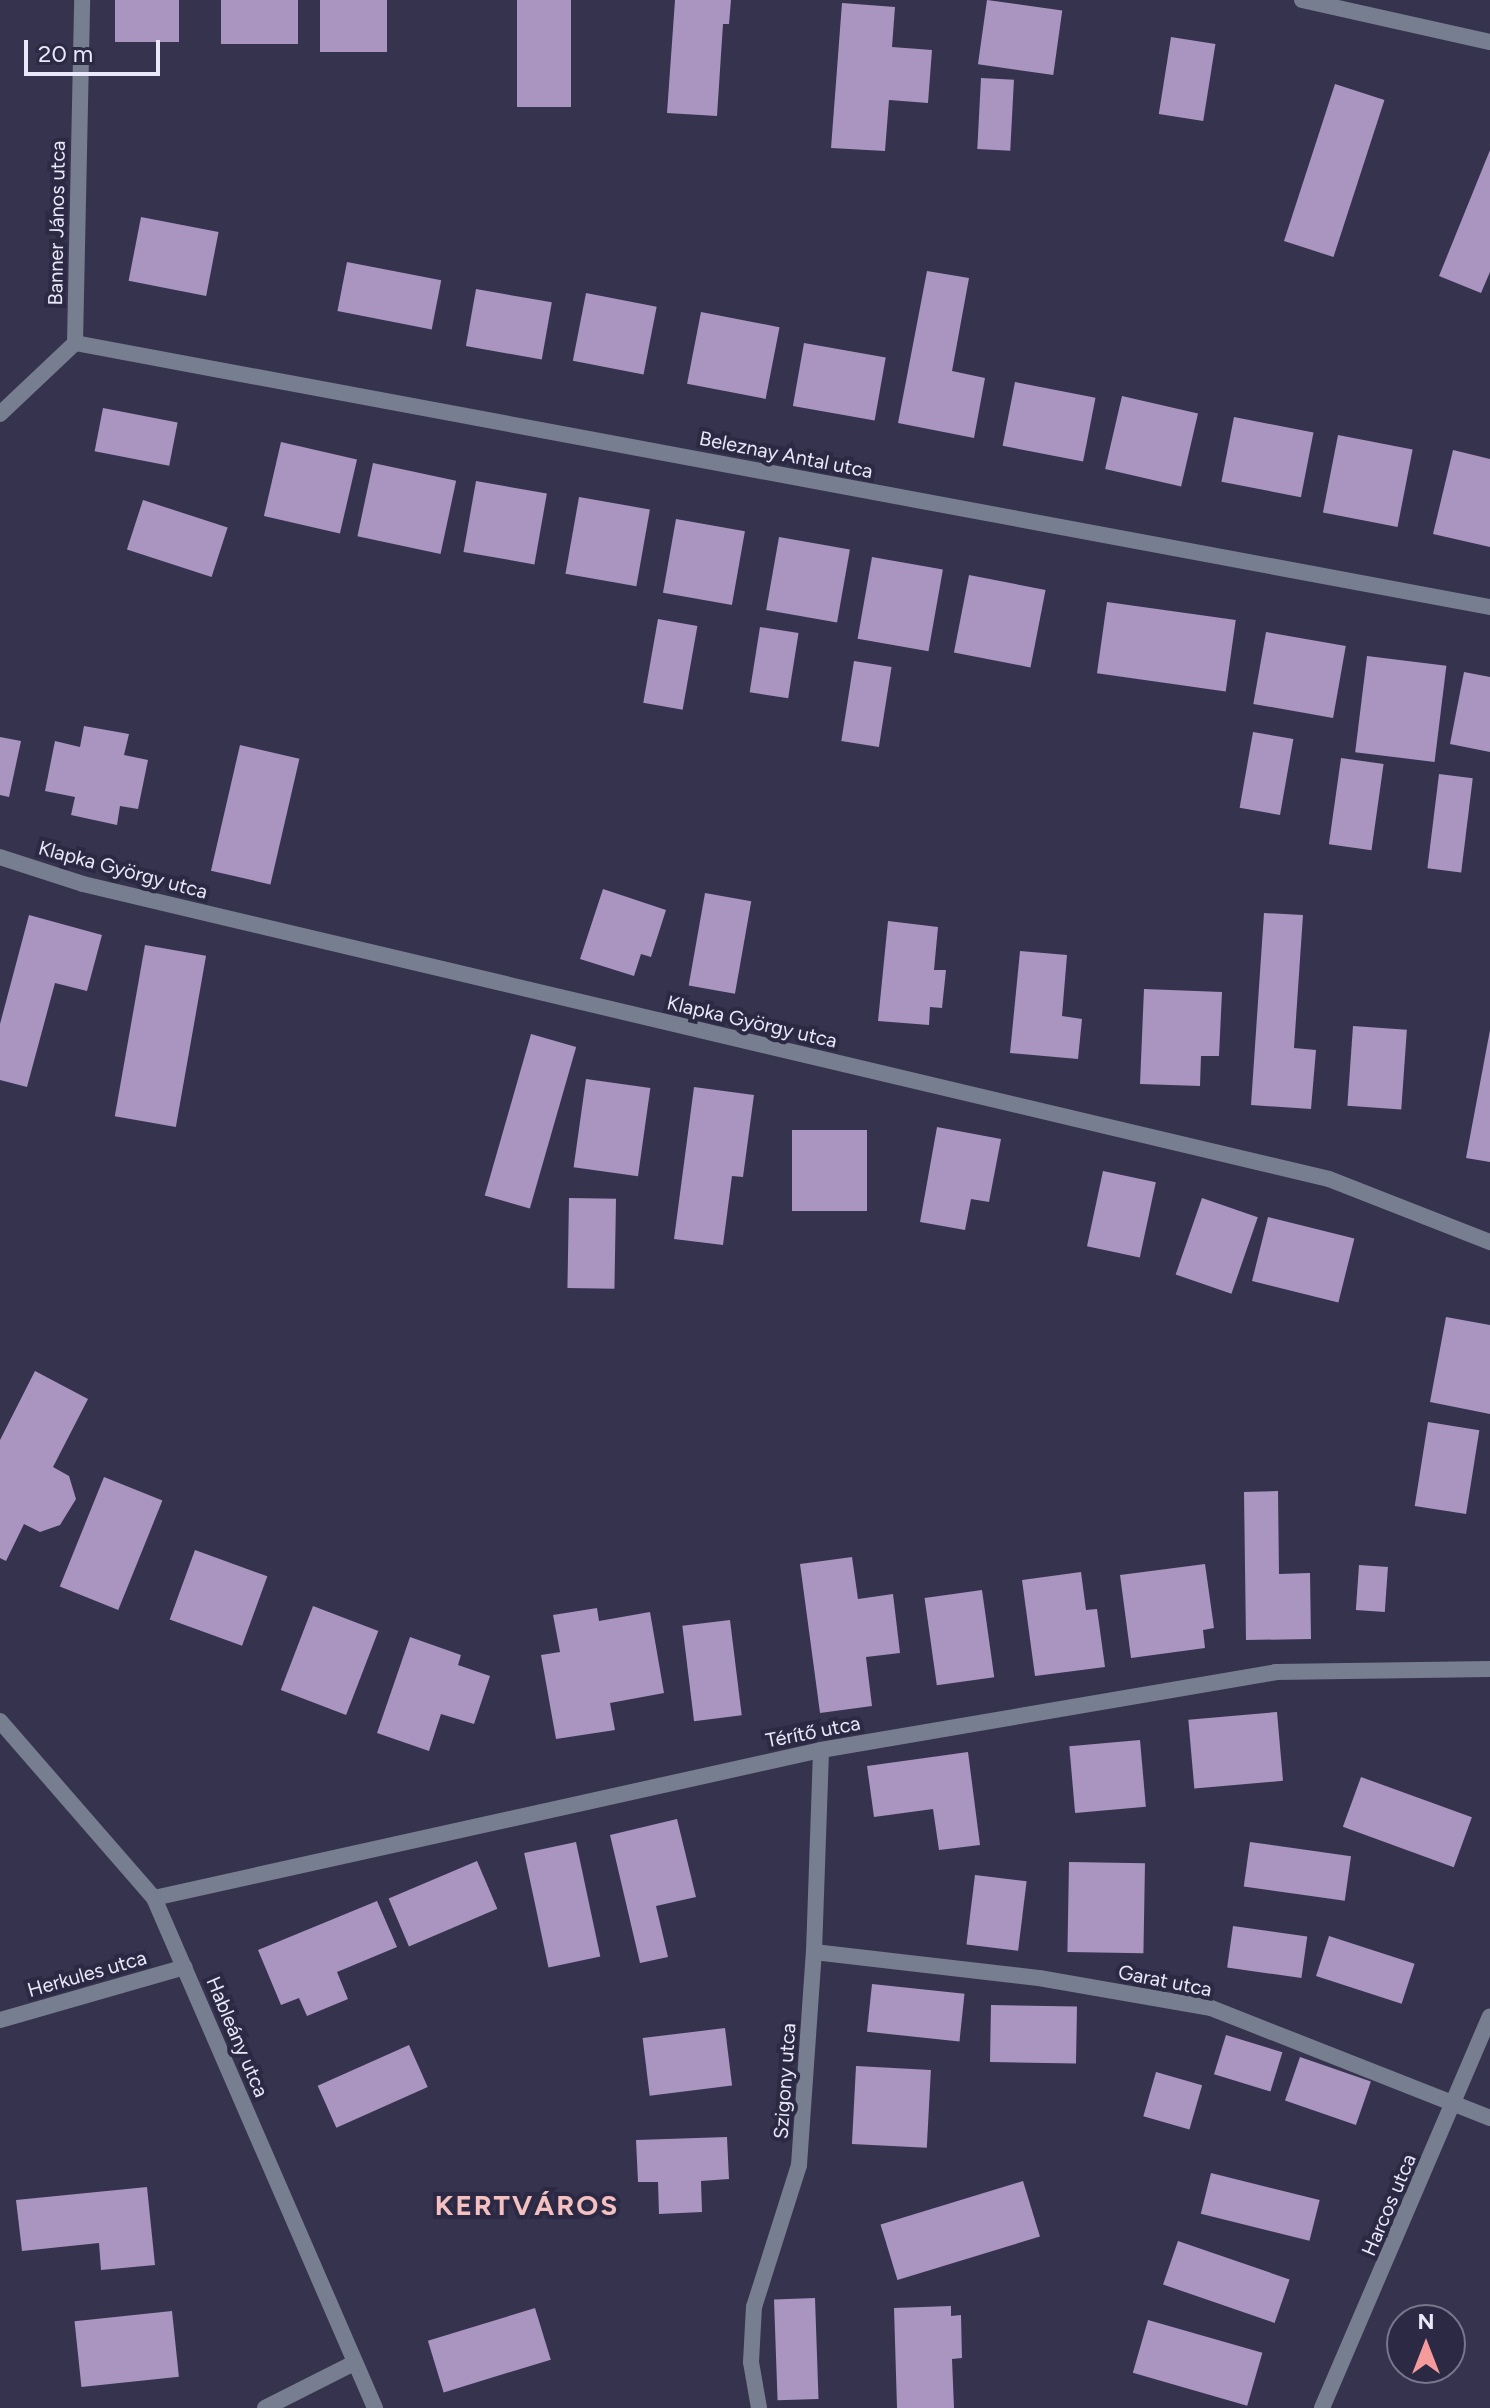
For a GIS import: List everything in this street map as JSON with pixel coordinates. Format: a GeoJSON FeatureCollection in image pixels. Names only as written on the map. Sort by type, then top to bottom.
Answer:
{"type":"FeatureCollection","features":[{"type":"Feature","properties":{"kind":"street","name":"Banner János utca"},"geometry":{"type":"LineString","coordinates":[[75,343],[82,0]]}},
{"type":"Feature","properties":{"kind":"street"},"geometry":{"type":"LineString","coordinates":[[1302,0],[1490,42]]}},
{"type":"Feature","properties":{"kind":"street"},"geometry":{"type":"LineString","coordinates":[[0,414],[75,343]]}},
{"type":"Feature","properties":{"kind":"street","name":"Beleznay Antal utca"},"geometry":{"type":"LineString","coordinates":[[75,343],[1490,607]]}},
{"type":"Feature","properties":{"kind":"street","name":"Klapka György utca"},"geometry":{"type":"LineString","coordinates":[[0,857],[83,884],[1329,1179],[1490,1242]]}},
{"type":"Feature","properties":{"kind":"street","name":"Térítő utca"},"geometry":{"type":"LineString","coordinates":[[154,1898],[821,1750],[1275,1672],[1490,1669]]}},
{"type":"Feature","properties":{"kind":"street","name":"Hableány utca"},"geometry":{"type":"LineString","coordinates":[[0,1721],[154,1898],[375,2408]]}},
{"type":"Feature","properties":{"kind":"street","name":"Szigony utca"},"geometry":{"type":"LineString","coordinates":[[759,2408],[751,2362],[754,2307],[799,2165],[814,1952],[821,1750]]}},
{"type":"Feature","properties":{"kind":"street","name":"Garat utca"},"geometry":{"type":"LineString","coordinates":[[814,1952],[1039,1978],[1211,2008],[1490,2118]]}},
{"type":"Feature","properties":{"kind":"street","name":"Herkules utca"},"geometry":{"type":"LineString","coordinates":[[0,2020],[185,1967]]}},
{"type":"Feature","properties":{"kind":"street","name":"Harcos utca"},"geometry":{"type":"LineString","coordinates":[[1322,2408],[1490,2016]]}},
{"type":"Feature","properties":{"kind":"street"},"geometry":{"type":"LineString","coordinates":[[265,2408],[354,2363]]}},
{"type":"Feature","properties":{"kind":"building"},"geometry":{"type":"Polygon","coordinates":[[[115,0],[179,0],[179,42],[115,42],[115,0]]]}},
{"type":"Feature","properties":{"kind":"building"},"geometry":{"type":"Polygon","coordinates":[[[221,0],[298,0],[298,44],[221,44],[221,0]]]}},
{"type":"Feature","properties":{"kind":"building"},"geometry":{"type":"Polygon","coordinates":[[[320,0],[387,0],[387,52],[320,52],[320,0]]]}},
{"type":"Feature","properties":{"kind":"building"},"geometry":{"type":"Polygon","coordinates":[[[517,0],[571,0],[571,107],[517,107],[517,0]]]}},
{"type":"Feature","properties":{"kind":"building"},"geometry":{"type":"Polygon","coordinates":[[[675,0],[731,0],[729,24],[723,24],[717,116],[667,113],[675,0]]]}},
{"type":"Feature","properties":{"kind":"building"},"geometry":{"type":"Polygon","coordinates":[[[987,0],[1062,11],[1053,75],[978,64],[987,0]]]}},
{"type":"Feature","properties":{"kind":"building"},"geometry":{"type":"Polygon","coordinates":[[[842,3],[895,7],[892,47],[932,50],[928,103],[889,100],[885,151],[831,148],[842,3]]]}},
{"type":"Feature","properties":{"kind":"building"},"geometry":{"type":"Polygon","coordinates":[[[1171,37],[1215,44],[1203,121],[1159,114],[1171,37]]]}},
{"type":"Feature","properties":{"kind":"building"},"geometry":{"type":"Polygon","coordinates":[[[981,78],[1014,80],[1010,151],[977,149],[981,78]]]}},
{"type":"Feature","properties":{"kind":"building"},"geometry":{"type":"Polygon","coordinates":[[[1335,84],[1384,100],[1333,257],[1284,241],[1335,84]]]}},
{"type":"Feature","properties":{"kind":"building"},"geometry":{"type":"Polygon","coordinates":[[[1490,150],[1490,272],[1481,293],[1439,276],[1490,150]]]}},
{"type":"Feature","properties":{"kind":"building"},"geometry":{"type":"Polygon","coordinates":[[[141,217],[219,232],[206,296],[129,281],[141,217]]]}},
{"type":"Feature","properties":{"kind":"building"},"geometry":{"type":"Polygon","coordinates":[[[347,262],[441,280],[432,329],[337,311],[347,262]]]}},
{"type":"Feature","properties":{"kind":"building"},"geometry":{"type":"Polygon","coordinates":[[[927,271],[969,278],[952,371],[985,378],[974,438],[898,423],[927,271]]]}},
{"type":"Feature","properties":{"kind":"building"},"geometry":{"type":"Polygon","coordinates":[[[476,289],[552,302],[542,359],[466,346],[476,289]]]}},
{"type":"Feature","properties":{"kind":"building"},"geometry":{"type":"Polygon","coordinates":[[[586,293],[657,307],[644,374],[573,361],[586,293]]]}},
{"type":"Feature","properties":{"kind":"building"},"geometry":{"type":"Polygon","coordinates":[[[701,312],[780,327],[766,399],[687,384],[701,312]]]}},
{"type":"Feature","properties":{"kind":"building"},"geometry":{"type":"Polygon","coordinates":[[[804,343],[886,357],[875,420],[793,406],[804,343]]]}},
{"type":"Feature","properties":{"kind":"building"},"geometry":{"type":"Polygon","coordinates":[[[1015,382],[1095,398],[1083,461],[1003,446],[1015,382]]]}},
{"type":"Feature","properties":{"kind":"building"},"geometry":{"type":"Polygon","coordinates":[[[1122,396],[1198,414],[1181,487],[1105,469],[1122,396]]]}},
{"type":"Feature","properties":{"kind":"building"},"geometry":{"type":"Polygon","coordinates":[[[103,408],[178,423],[169,466],[95,451],[103,408]]]}},
{"type":"Feature","properties":{"kind":"building"},"geometry":{"type":"Polygon","coordinates":[[[1234,417],[1314,432],[1301,497],[1221,482],[1234,417]]]}},
{"type":"Feature","properties":{"kind":"building"},"geometry":{"type":"Polygon","coordinates":[[[1338,435],[1413,450],[1398,527],[1323,513],[1338,435]]]}},
{"type":"Feature","properties":{"kind":"building"},"geometry":{"type":"Polygon","coordinates":[[[281,442],[357,460],[340,534],[264,516],[281,442]]]}},
{"type":"Feature","properties":{"kind":"building"},"geometry":{"type":"Polygon","coordinates":[[[1453,450],[1490,459],[1490,547],[1433,534],[1453,450]]]}},
{"type":"Feature","properties":{"kind":"building"},"geometry":{"type":"Polygon","coordinates":[[[373,463],[456,481],[441,554],[357,536],[373,463]]]}},
{"type":"Feature","properties":{"kind":"building"},"geometry":{"type":"Polygon","coordinates":[[[476,481],[547,494],[534,564],[463,552],[476,481]]]}},
{"type":"Feature","properties":{"kind":"building"},"geometry":{"type":"Polygon","coordinates":[[[579,497],[650,510],[636,586],[565,574],[579,497]]]}},
{"type":"Feature","properties":{"kind":"building"},"geometry":{"type":"Polygon","coordinates":[[[143,500],[228,528],[212,577],[127,549],[143,500]]]}},
{"type":"Feature","properties":{"kind":"building"},"geometry":{"type":"Polygon","coordinates":[[[676,519],[745,531],[732,605],[663,593],[676,519]]]}},
{"type":"Feature","properties":{"kind":"building"},"geometry":{"type":"Polygon","coordinates":[[[779,537],[850,550],[837,622],[766,610],[779,537]]]}},
{"type":"Feature","properties":{"kind":"building"},"geometry":{"type":"Polygon","coordinates":[[[872,557],[943,570],[928,651],[858,639],[872,557]]]}},
{"type":"Feature","properties":{"kind":"building"},"geometry":{"type":"Polygon","coordinates":[[[969,575],[1046,590],[1030,667],[954,653],[969,575]]]}},
{"type":"Feature","properties":{"kind":"building"},"geometry":{"type":"Polygon","coordinates":[[[1107,602],[1236,620],[1226,691],[1097,673],[1107,602]]]}},
{"type":"Feature","properties":{"kind":"building"},"geometry":{"type":"Polygon","coordinates":[[[658,619],[697,626],[683,710],[643,703],[658,619]]]}},
{"type":"Feature","properties":{"kind":"building"},"geometry":{"type":"Polygon","coordinates":[[[760,627],[799,633],[788,698],[750,692],[760,627]]]}},
{"type":"Feature","properties":{"kind":"building"},"geometry":{"type":"Polygon","coordinates":[[[1266,632],[1346,646],[1333,718],[1253,704],[1266,632]]]}},
{"type":"Feature","properties":{"kind":"building"},"geometry":{"type":"Polygon","coordinates":[[[1367,656],[1446,666],[1435,762],[1355,752],[1367,656]]]}},
{"type":"Feature","properties":{"kind":"building"},"geometry":{"type":"Polygon","coordinates":[[[854,661],[892,667],[879,747],[841,741],[854,661]]]}},
{"type":"Feature","properties":{"kind":"building"},"geometry":{"type":"Polygon","coordinates":[[[1464,672],[1490,677],[1490,752],[1450,744],[1464,672]]]}},
{"type":"Feature","properties":{"kind":"building"},"geometry":{"type":"Polygon","coordinates":[[[84,726],[129,734],[124,755],[148,760],[138,809],[120,806],[117,825],[71,815],[75,797],[45,791],[55,741],[80,747],[84,726]]]}},
{"type":"Feature","properties":{"kind":"building"},"geometry":{"type":"Polygon","coordinates":[[[1253,732],[1293,739],[1280,815],[1240,808],[1253,732]]]}},
{"type":"Feature","properties":{"kind":"building"},"geometry":{"type":"Polygon","coordinates":[[[0,737],[21,741],[9,797],[0,795],[0,737]]]}},
{"type":"Feature","properties":{"kind":"building"},"geometry":{"type":"Polygon","coordinates":[[[240,745],[299,759],[270,884],[211,871],[240,745]]]}},
{"type":"Feature","properties":{"kind":"building"},"geometry":{"type":"Polygon","coordinates":[[[1341,758],[1384,764],[1371,850],[1329,844],[1341,758]]]}},
{"type":"Feature","properties":{"kind":"building"},"geometry":{"type":"Polygon","coordinates":[[[1439,774],[1473,778],[1461,872],[1427,868],[1439,774]]]}},
{"type":"Feature","properties":{"kind":"building"},"geometry":{"type":"Polygon","coordinates":[[[603,889],[666,910],[651,957],[641,954],[634,976],[580,959],[603,889]]]}},
{"type":"Feature","properties":{"kind":"building"},"geometry":{"type":"Polygon","coordinates":[[[705,893],[751,901],[735,994],[689,986],[705,893]]]}},
{"type":"Feature","properties":{"kind":"building"},"geometry":{"type":"Polygon","coordinates":[[[1264,913],[1303,915],[1294,1048],[1316,1050],[1311,1109],[1251,1105],[1264,913]]]}},
{"type":"Feature","properties":{"kind":"building"},"geometry":{"type":"Polygon","coordinates":[[[29,915],[102,935],[87,991],[55,983],[27,1087],[0,1080],[0,1024],[29,915]]]}},
{"type":"Feature","properties":{"kind":"building"},"geometry":{"type":"Polygon","coordinates":[[[888,921],[938,927],[934,970],[946,970],[942,1008],[930,1007],[929,1025],[878,1021],[888,921]]]}},
{"type":"Feature","properties":{"kind":"building"},"geometry":{"type":"Polygon","coordinates":[[[145,945],[206,956],[176,1127],[115,1116],[145,945]]]}},
{"type":"Feature","properties":{"kind":"building"},"geometry":{"type":"Polygon","coordinates":[[[1020,951],[1067,955],[1062,1016],[1082,1019],[1078,1059],[1010,1053],[1020,951]]]}},
{"type":"Feature","properties":{"kind":"building"},"geometry":{"type":"Polygon","coordinates":[[[1144,989],[1222,992],[1219,1056],[1201,1056],[1200,1086],[1140,1084],[1144,989]]]}},
{"type":"Feature","properties":{"kind":"building"},"geometry":{"type":"Polygon","coordinates":[[[1353,1026],[1407,1030],[1401,1110],[1347,1106],[1353,1026]]]}},
{"type":"Feature","properties":{"kind":"building"},"geometry":{"type":"Polygon","coordinates":[[[1490,1030],[1490,1162],[1466,1158],[1490,1030]]]}},
{"type":"Feature","properties":{"kind":"building"},"geometry":{"type":"Polygon","coordinates":[[[531,1034],[576,1047],[530,1208],[485,1195],[531,1034]]]}},
{"type":"Feature","properties":{"kind":"building"},"geometry":{"type":"Polygon","coordinates":[[[586,1079],[650,1088],[638,1176],[574,1167],[586,1079]]]}},
{"type":"Feature","properties":{"kind":"building"},"geometry":{"type":"Polygon","coordinates":[[[694,1087],[754,1095],[743,1177],[732,1176],[723,1245],[674,1239],[694,1087]]]}},
{"type":"Feature","properties":{"kind":"building"},"geometry":{"type":"Polygon","coordinates":[[[937,1127],[1001,1139],[989,1202],[971,1199],[965,1230],[920,1222],[937,1127]]]}},
{"type":"Feature","properties":{"kind":"building"},"geometry":{"type":"Polygon","coordinates":[[[792,1130],[867,1130],[867,1211],[792,1211],[792,1130]]]}},
{"type":"Feature","properties":{"kind":"building"},"geometry":{"type":"Polygon","coordinates":[[[1103,1171],[1156,1182],[1140,1258],[1087,1246],[1103,1171]]]}},
{"type":"Feature","properties":{"kind":"building"},"geometry":{"type":"Polygon","coordinates":[[[569,1198],[616,1199],[614,1289],[567,1288],[569,1198]]]}},
{"type":"Feature","properties":{"kind":"building"},"geometry":{"type":"Polygon","coordinates":[[[1202,1198],[1258,1217],[1231,1294],[1176,1275],[1202,1198]]]}},
{"type":"Feature","properties":{"kind":"building"},"geometry":{"type":"Polygon","coordinates":[[[1268,1217],[1354,1239],[1338,1303],[1252,1281],[1268,1217]]]}},
{"type":"Feature","properties":{"kind":"building"},"geometry":{"type":"Polygon","coordinates":[[[1446,1317],[1490,1325],[1490,1414],[1430,1402],[1446,1317]]]}},
{"type":"Feature","properties":{"kind":"building"},"geometry":{"type":"Polygon","coordinates":[[[35,1371],[88,1399],[53,1467],[69,1476],[76,1499],[60,1525],[40,1532],[24,1524],[6,1561],[0,1558],[0,1440],[35,1371]]]}},
{"type":"Feature","properties":{"kind":"building"},"geometry":{"type":"Polygon","coordinates":[[[1428,1422],[1479,1430],[1466,1514],[1415,1506],[1428,1422]]]}},
{"type":"Feature","properties":{"kind":"building"},"geometry":{"type":"Polygon","coordinates":[[[104,1477],[162,1501],[118,1610],[60,1586],[104,1477]]]}},
{"type":"Feature","properties":{"kind":"building"},"geometry":{"type":"Polygon","coordinates":[[[1278,1491],[1279,1574],[1310,1573],[1311,1639],[1246,1640],[1244,1492],[1278,1491]]]}},
{"type":"Feature","properties":{"kind":"building"},"geometry":{"type":"Polygon","coordinates":[[[195,1550],[267,1576],[242,1646],[170,1620],[195,1550]]]}},
{"type":"Feature","properties":{"kind":"building"},"geometry":{"type":"Polygon","coordinates":[[[852,1557],[858,1599],[893,1594],[900,1653],[866,1657],[872,1706],[820,1713],[800,1564],[852,1557]]]}},
{"type":"Feature","properties":{"kind":"building"},"geometry":{"type":"Polygon","coordinates":[[[1205,1564],[1214,1628],[1203,1630],[1205,1648],[1131,1658],[1120,1575],[1205,1564]]]}},
{"type":"Feature","properties":{"kind":"building"},"geometry":{"type":"Polygon","coordinates":[[[1359,1565],[1388,1567],[1385,1612],[1356,1610],[1359,1565]]]}},
{"type":"Feature","properties":{"kind":"building"},"geometry":{"type":"Polygon","coordinates":[[[1081,1572],[1086,1610],[1097,1609],[1105,1667],[1035,1676],[1022,1580],[1081,1572]]]}},
{"type":"Feature","properties":{"kind":"building"},"geometry":{"type":"Polygon","coordinates":[[[982,1590],[994,1677],[937,1685],[925,1598],[982,1590]]]}},
{"type":"Feature","properties":{"kind":"building"},"geometry":{"type":"Polygon","coordinates":[[[313,1606],[378,1631],[346,1715],[281,1690],[313,1606]]]}},
{"type":"Feature","properties":{"kind":"building"},"geometry":{"type":"Polygon","coordinates":[[[597,1608],[599,1621],[650,1612],[664,1693],[610,1703],[615,1730],[556,1739],[541,1655],[560,1652],[553,1615],[597,1608]]]}},
{"type":"Feature","properties":{"kind":"building"},"geometry":{"type":"Polygon","coordinates":[[[730,1620],[742,1715],[694,1721],[682,1626],[730,1620]]]}},
{"type":"Feature","properties":{"kind":"building"},"geometry":{"type":"Polygon","coordinates":[[[410,1637],[461,1655],[458,1665],[490,1676],[474,1724],[441,1714],[429,1751],[377,1733],[410,1637]]]}},
{"type":"Feature","properties":{"kind":"building"},"geometry":{"type":"Polygon","coordinates":[[[1277,1712],[1283,1781],[1194,1788],[1188,1720],[1277,1712]]]}},
{"type":"Feature","properties":{"kind":"building"},"geometry":{"type":"Polygon","coordinates":[[[1140,1740],[1146,1807],[1075,1813],[1069,1746],[1140,1740]]]}},
{"type":"Feature","properties":{"kind":"building"},"geometry":{"type":"Polygon","coordinates":[[[968,1752],[980,1845],[939,1850],[933,1809],[874,1817],[867,1766],[968,1752]]]}},
{"type":"Feature","properties":{"kind":"building"},"geometry":{"type":"Polygon","coordinates":[[[1361,1777],[1472,1817],[1454,1867],[1343,1827],[1361,1777]]]}},
{"type":"Feature","properties":{"kind":"building"},"geometry":{"type":"Polygon","coordinates":[[[677,1819],[696,1897],[656,1906],[668,1957],[640,1963],[610,1835],[677,1819]]]}},
{"type":"Feature","properties":{"kind":"building"},"geometry":{"type":"Polygon","coordinates":[[[576,1842],[600,1956],[548,1967],[524,1853],[576,1842]]]}},
{"type":"Feature","properties":{"kind":"building"},"geometry":{"type":"Polygon","coordinates":[[[1250,1842],[1351,1856],[1345,1901],[1244,1887],[1250,1842]]]}},
{"type":"Feature","properties":{"kind":"building"},"geometry":{"type":"Polygon","coordinates":[[[477,1861],[497,1909],[409,1946],[389,1899],[477,1861]]]}},
{"type":"Feature","properties":{"kind":"building"},"geometry":{"type":"Polygon","coordinates":[[[1069,1862],[1145,1863],[1143,1953],[1067,1952],[1069,1862]]]}},
{"type":"Feature","properties":{"kind":"building"},"geometry":{"type":"Polygon","coordinates":[[[975,1875],[1027,1881],[1018,1951],[966,1944],[975,1875]]]}},
{"type":"Feature","properties":{"kind":"building"},"geometry":{"type":"Polygon","coordinates":[[[377,1901],[397,1947],[337,1972],[348,1999],[307,2016],[299,1998],[281,2005],[258,1950],[377,1901]]]}},
{"type":"Feature","properties":{"kind":"building"},"geometry":{"type":"Polygon","coordinates":[[[1233,1926],[1307,1936],[1301,1978],[1227,1968],[1233,1926]]]}},
{"type":"Feature","properties":{"kind":"building"},"geometry":{"type":"Polygon","coordinates":[[[1329,1936],[1415,1964],[1402,2004],[1316,1976],[1329,1936]]]}},
{"type":"Feature","properties":{"kind":"building"},"geometry":{"type":"Polygon","coordinates":[[[872,1984],[964,1994],[959,2041],[867,2032],[872,1984]]]}},
{"type":"Feature","properties":{"kind":"building"},"geometry":{"type":"Polygon","coordinates":[[[991,2005],[1077,2007],[1076,2063],[990,2062],[991,2005]]]}},
{"type":"Feature","properties":{"kind":"building"},"geometry":{"type":"Polygon","coordinates":[[[725,2028],[732,2086],[650,2096],[643,2038],[725,2028]]]}},
{"type":"Feature","properties":{"kind":"building"},"geometry":{"type":"Polygon","coordinates":[[[1226,2035],[1282,2052],[1270,2091],[1214,2074],[1226,2035]]]}},
{"type":"Feature","properties":{"kind":"building"},"geometry":{"type":"Polygon","coordinates":[[[409,2045],[428,2087],[336,2128],[318,2086],[409,2045]]]}},
{"type":"Feature","properties":{"kind":"building"},"geometry":{"type":"Polygon","coordinates":[[[1300,2057],[1371,2081],[1356,2125],[1285,2100],[1300,2057]]]}},
{"type":"Feature","properties":{"kind":"building"},"geometry":{"type":"Polygon","coordinates":[[[856,2066],[931,2070],[927,2148],[852,2144],[856,2066]]]}},
{"type":"Feature","properties":{"kind":"building"},"geometry":{"type":"Polygon","coordinates":[[[1156,2072],[1202,2085],[1189,2129],[1143,2116],[1156,2072]]]}},
{"type":"Feature","properties":{"kind":"building"},"geometry":{"type":"Polygon","coordinates":[[[727,2137],[729,2179],[701,2181],[702,2212],[659,2214],[658,2182],[638,2182],[636,2140],[727,2137]]]}},
{"type":"Feature","properties":{"kind":"building"},"geometry":{"type":"Polygon","coordinates":[[[1211,2173],[1320,2200],[1310,2241],[1201,2214],[1211,2173]]]}},
{"type":"Feature","properties":{"kind":"building"},"geometry":{"type":"Polygon","coordinates":[[[1023,2181],[1040,2236],[897,2280],[881,2225],[1023,2181]]]}},
{"type":"Feature","properties":{"kind":"building"},"geometry":{"type":"Polygon","coordinates":[[[147,2187],[155,2265],[101,2270],[99,2243],[22,2251],[16,2200],[147,2187]]]}},
{"type":"Feature","properties":{"kind":"building"},"geometry":{"type":"Polygon","coordinates":[[[1178,2241],[1290,2279],[1275,2323],[1163,2284],[1178,2241]]]}},
{"type":"Feature","properties":{"kind":"building"},"geometry":{"type":"Polygon","coordinates":[[[815,2298],[819,2399],[778,2400],[774,2299],[815,2298]]]}},
{"type":"Feature","properties":{"kind":"building"},"geometry":{"type":"Polygon","coordinates":[[[951,2306],[951,2316],[961,2315],[962,2358],[952,2359],[954,2408],[897,2408],[894,2308],[951,2306]]]}},
{"type":"Feature","properties":{"kind":"building"},"geometry":{"type":"Polygon","coordinates":[[[535,2308],[551,2360],[444,2392],[428,2341],[535,2308]]]}},
{"type":"Feature","properties":{"kind":"building"},"geometry":{"type":"Polygon","coordinates":[[[172,2311],[179,2377],[81,2387],[75,2321],[172,2311]]]}},
{"type":"Feature","properties":{"kind":"building"},"geometry":{"type":"Polygon","coordinates":[[[1148,2320],[1262,2353],[1247,2406],[1133,2373],[1148,2320]]]}},
{"type":"Feature","properties":{"kind":"district","name":"KERTVÁROS"},"geometry":{"type":"Point","coordinates":[527,2205]}}]}
